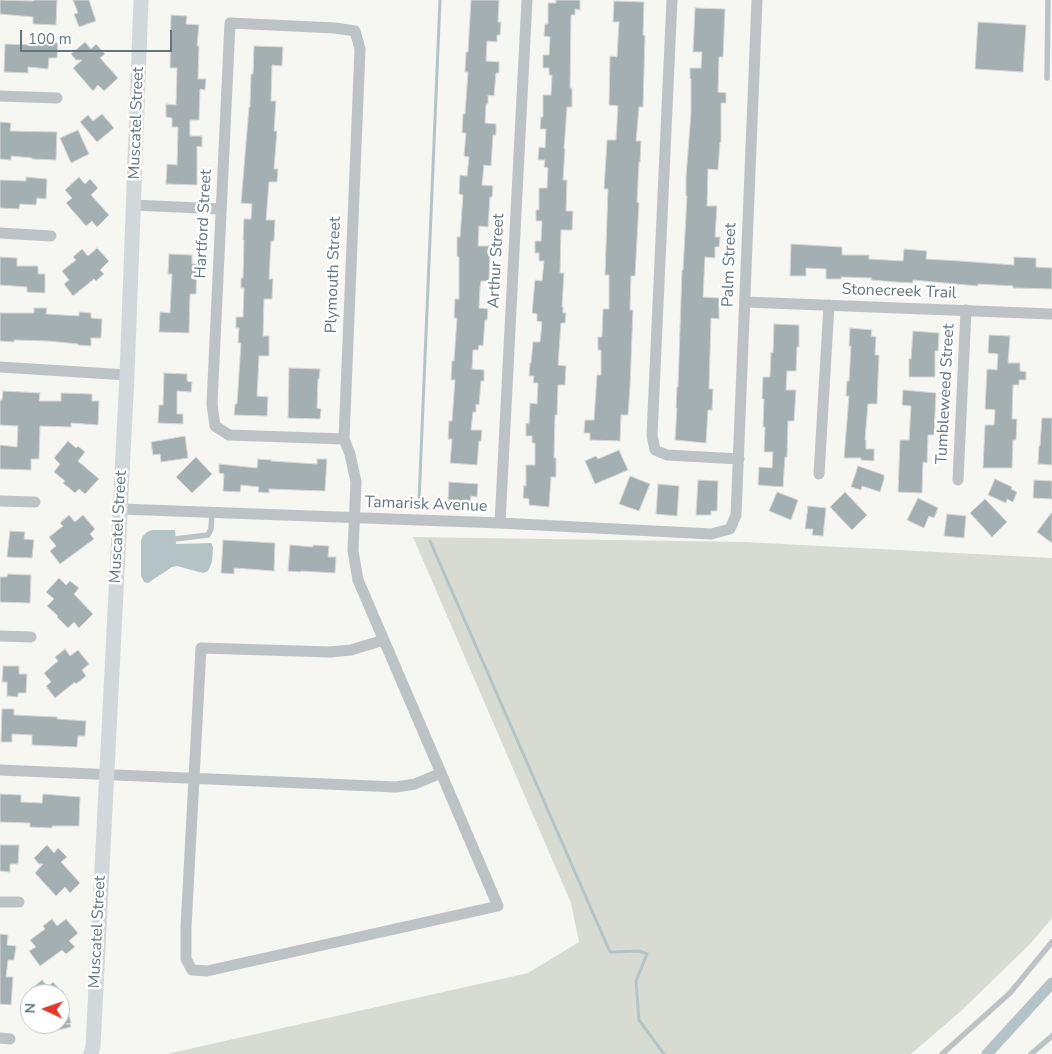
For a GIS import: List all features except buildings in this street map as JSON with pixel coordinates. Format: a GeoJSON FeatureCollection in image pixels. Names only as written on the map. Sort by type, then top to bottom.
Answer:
{"type":"FeatureCollection","features":[{"type":"Feature","properties":{"kind":"street","name":"Muscatel Street"},"geometry":{"type":"LineString","coordinates":[[92,1054],[121,510],[141,0]]}},
{"type":"Feature","properties":{"kind":"street","name":"Arthur Street"},"geometry":{"type":"LineString","coordinates":[[500,524],[527,0]]}},
{"type":"Feature","properties":{"kind":"street"},"geometry":{"type":"LineString","coordinates":[[672,0],[652,435],[655,450],[667,455],[739,459]]}},
{"type":"Feature","properties":{"kind":"street","name":"Palm Street"},"geometry":{"type":"LineString","coordinates":[[730,529],[736,515],[739,459],[757,0]]}},
{"type":"Feature","properties":{"kind":"street","name":"Hartford Street"},"geometry":{"type":"LineString","coordinates":[[344,439],[229,435],[215,426],[212,404],[230,23],[335,28],[355,31]]}},
{"type":"Feature","properties":{"kind":"street","name":"Plymouth Street"},"geometry":{"type":"LineString","coordinates":[[194,779],[186,927],[186,959],[192,970],[207,971],[498,906],[358,580],[353,551],[356,482],[350,454],[344,439],[360,49],[355,31]]}},
{"type":"Feature","properties":{"kind":"street"},"geometry":{"type":"LineString","coordinates":[[0,96],[57,98]]}},
{"type":"Feature","properties":{"kind":"street"},"geometry":{"type":"LineString","coordinates":[[133,205],[221,209]]}},
{"type":"Feature","properties":{"kind":"street"},"geometry":{"type":"LineString","coordinates":[[0,233],[51,236]]}},
{"type":"Feature","properties":{"kind":"street","name":"Stonecreek Trail"},"geometry":{"type":"LineString","coordinates":[[745,302],[1052,314]]}},
{"type":"Feature","properties":{"kind":"street"},"geometry":{"type":"LineString","coordinates":[[819,474],[829,305]]}},
{"type":"Feature","properties":{"kind":"street","name":"Tumbleweed Street"},"geometry":{"type":"LineString","coordinates":[[958,480],[966,310]]}},
{"type":"Feature","properties":{"kind":"street"},"geometry":{"type":"LineString","coordinates":[[0,367],[127,375]]}},
{"type":"Feature","properties":{"kind":"street"},"geometry":{"type":"LineString","coordinates":[[0,500],[35,502]]}},
{"type":"Feature","properties":{"kind":"street","name":"Tamarisk Avenue"},"geometry":{"type":"LineString","coordinates":[[121,510],[711,534],[730,529]]}},
{"type":"Feature","properties":{"kind":"street"},"geometry":{"type":"LineString","coordinates":[[0,636],[31,637]]}},
{"type":"Feature","properties":{"kind":"street"},"geometry":{"type":"LineString","coordinates":[[194,779],[201,648],[330,652],[351,650],[384,640]]}},
{"type":"Feature","properties":{"kind":"street"},"geometry":{"type":"LineString","coordinates":[[0,770],[396,787],[414,784],[441,773]]}},
{"type":"Feature","properties":{"kind":"street"},"geometry":{"type":"LineString","coordinates":[[0,902],[19,902]]}},
{"type":"Feature","properties":{"kind":"lane"},"geometry":{"type":"LineString","coordinates":[[1047,78],[1048,0]]}},
{"type":"Feature","properties":{"kind":"lane"},"geometry":{"type":"LineString","coordinates":[[175,539],[208,534],[211,530],[212,513]]}},
{"type":"Feature","properties":{"kind":"lane"},"geometry":{"type":"LineString","coordinates":[[942,1054],[1010,993],[1052,942]]}},
{"type":"Feature","properties":{"kind":"lane"},"geometry":{"type":"LineString","coordinates":[[1031,1054],[1052,1036]]}},
{"type":"Feature","properties":{"kind":"shaded area"},"geometry":{"type":"Polygon","coordinates":[[[152,530],[175,530],[176,544],[211,543],[213,547],[212,562],[208,571],[203,573],[177,566],[172,567],[148,583],[144,582],[141,576],[141,541],[147,532],[152,530]]]}},
{"type":"Feature","properties":{"kind":"shaded area"},"geometry":{"type":"Polygon","coordinates":[[[413,537],[744,542],[1052,558],[1052,918],[1030,944],[961,1011],[911,1054],[167,1054],[528,973],[579,942],[571,903],[413,537]]]}},
{"type":"Feature","properties":{"kind":"waterway"},"geometry":{"type":"LineString","coordinates":[[419,501],[440,0]]}},
{"type":"Feature","properties":{"kind":"waterway"},"geometry":{"type":"LineString","coordinates":[[430,541],[610,952],[639,951],[647,954],[636,981],[639,1020],[664,1054]]}},
{"type":"Feature","properties":{"kind":"waterway"},"geometry":{"type":"LineString","coordinates":[[987,1054],[1052,983]]}}]}
